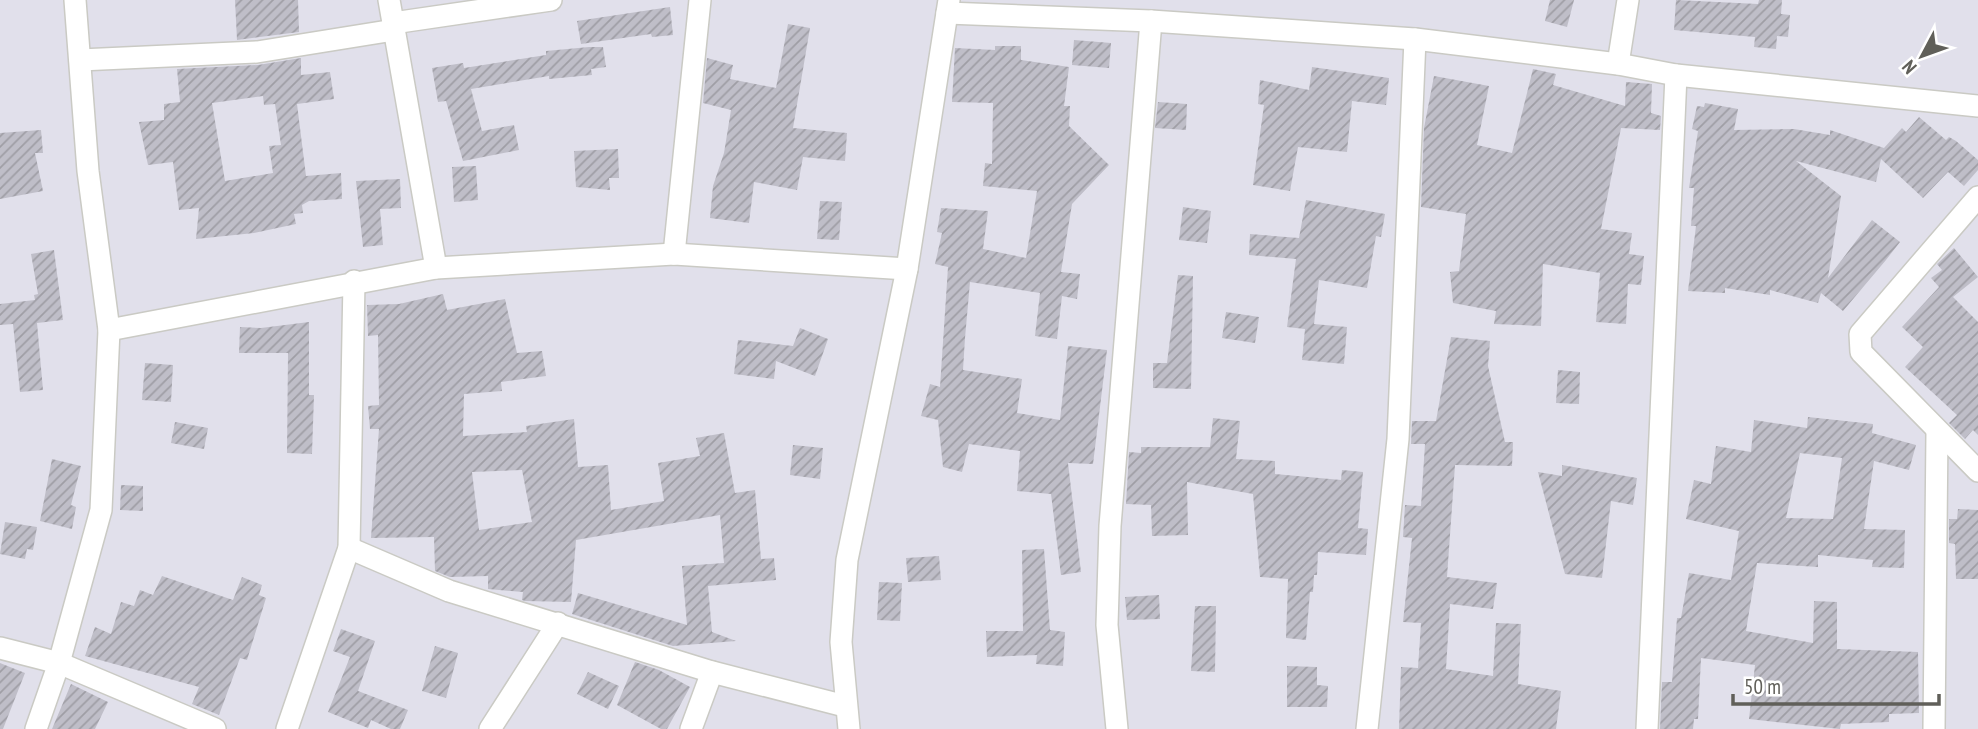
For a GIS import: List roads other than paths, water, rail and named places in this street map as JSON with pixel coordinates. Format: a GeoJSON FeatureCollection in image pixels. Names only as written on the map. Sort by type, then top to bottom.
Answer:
{"type":"FeatureCollection","features":[{"type":"Feature","properties":{"kind":"street"},"geometry":{"type":"LineString","coordinates":[[36,729],[59,663],[102,510],[109,330],[88,171],[75,0]]}},
{"type":"Feature","properties":{"kind":"street"},"geometry":{"type":"LineString","coordinates":[[389,0],[436,268]]}},
{"type":"Feature","properties":{"kind":"street"},"geometry":{"type":"LineString","coordinates":[[80,60],[257,52],[551,0]]}},
{"type":"Feature","properties":{"kind":"street"},"geometry":{"type":"LineString","coordinates":[[674,254],[700,0]]}},
{"type":"Feature","properties":{"kind":"street"},"geometry":{"type":"LineString","coordinates":[[1618,64],[1628,0]]}},
{"type":"Feature","properties":{"kind":"street"},"geometry":{"type":"LineString","coordinates":[[849,729],[841,642],[847,560],[907,269],[948,6],[1415,39],[1618,64],[1676,75],[1978,106]]}},
{"type":"Feature","properties":{"kind":"street"},"geometry":{"type":"LineString","coordinates":[[1117,729],[1107,625],[1110,526],[1151,21]]}},
{"type":"Feature","properties":{"kind":"street"},"geometry":{"type":"LineString","coordinates":[[1367,729],[1398,439],[1415,39]]}},
{"type":"Feature","properties":{"kind":"street"},"geometry":{"type":"LineString","coordinates":[[1647,729],[1676,75]]}},
{"type":"Feature","properties":{"kind":"street"},"geometry":{"type":"LineString","coordinates":[[1976,466],[1937,432],[1861,352],[1858,342],[1860,334],[1978,197]]}},
{"type":"Feature","properties":{"kind":"street"},"geometry":{"type":"LineString","coordinates":[[109,330],[354,281],[436,268],[674,254],[907,269]]}},
{"type":"Feature","properties":{"kind":"street"},"geometry":{"type":"LineString","coordinates":[[287,729],[349,548],[354,281]]}},
{"type":"Feature","properties":{"kind":"street"},"geometry":{"type":"LineString","coordinates":[[1934,729],[1937,432]]}},
{"type":"Feature","properties":{"kind":"street"},"geometry":{"type":"LineString","coordinates":[[349,548],[449,591],[712,673],[845,706]]}},
{"type":"Feature","properties":{"kind":"street"},"geometry":{"type":"LineString","coordinates":[[491,729],[558,623]]}},
{"type":"Feature","properties":{"kind":"street"},"geometry":{"type":"LineString","coordinates":[[0,648],[59,663],[215,729]]}},
{"type":"Feature","properties":{"kind":"street"},"geometry":{"type":"LineString","coordinates":[[691,729],[712,673]]}}]}
